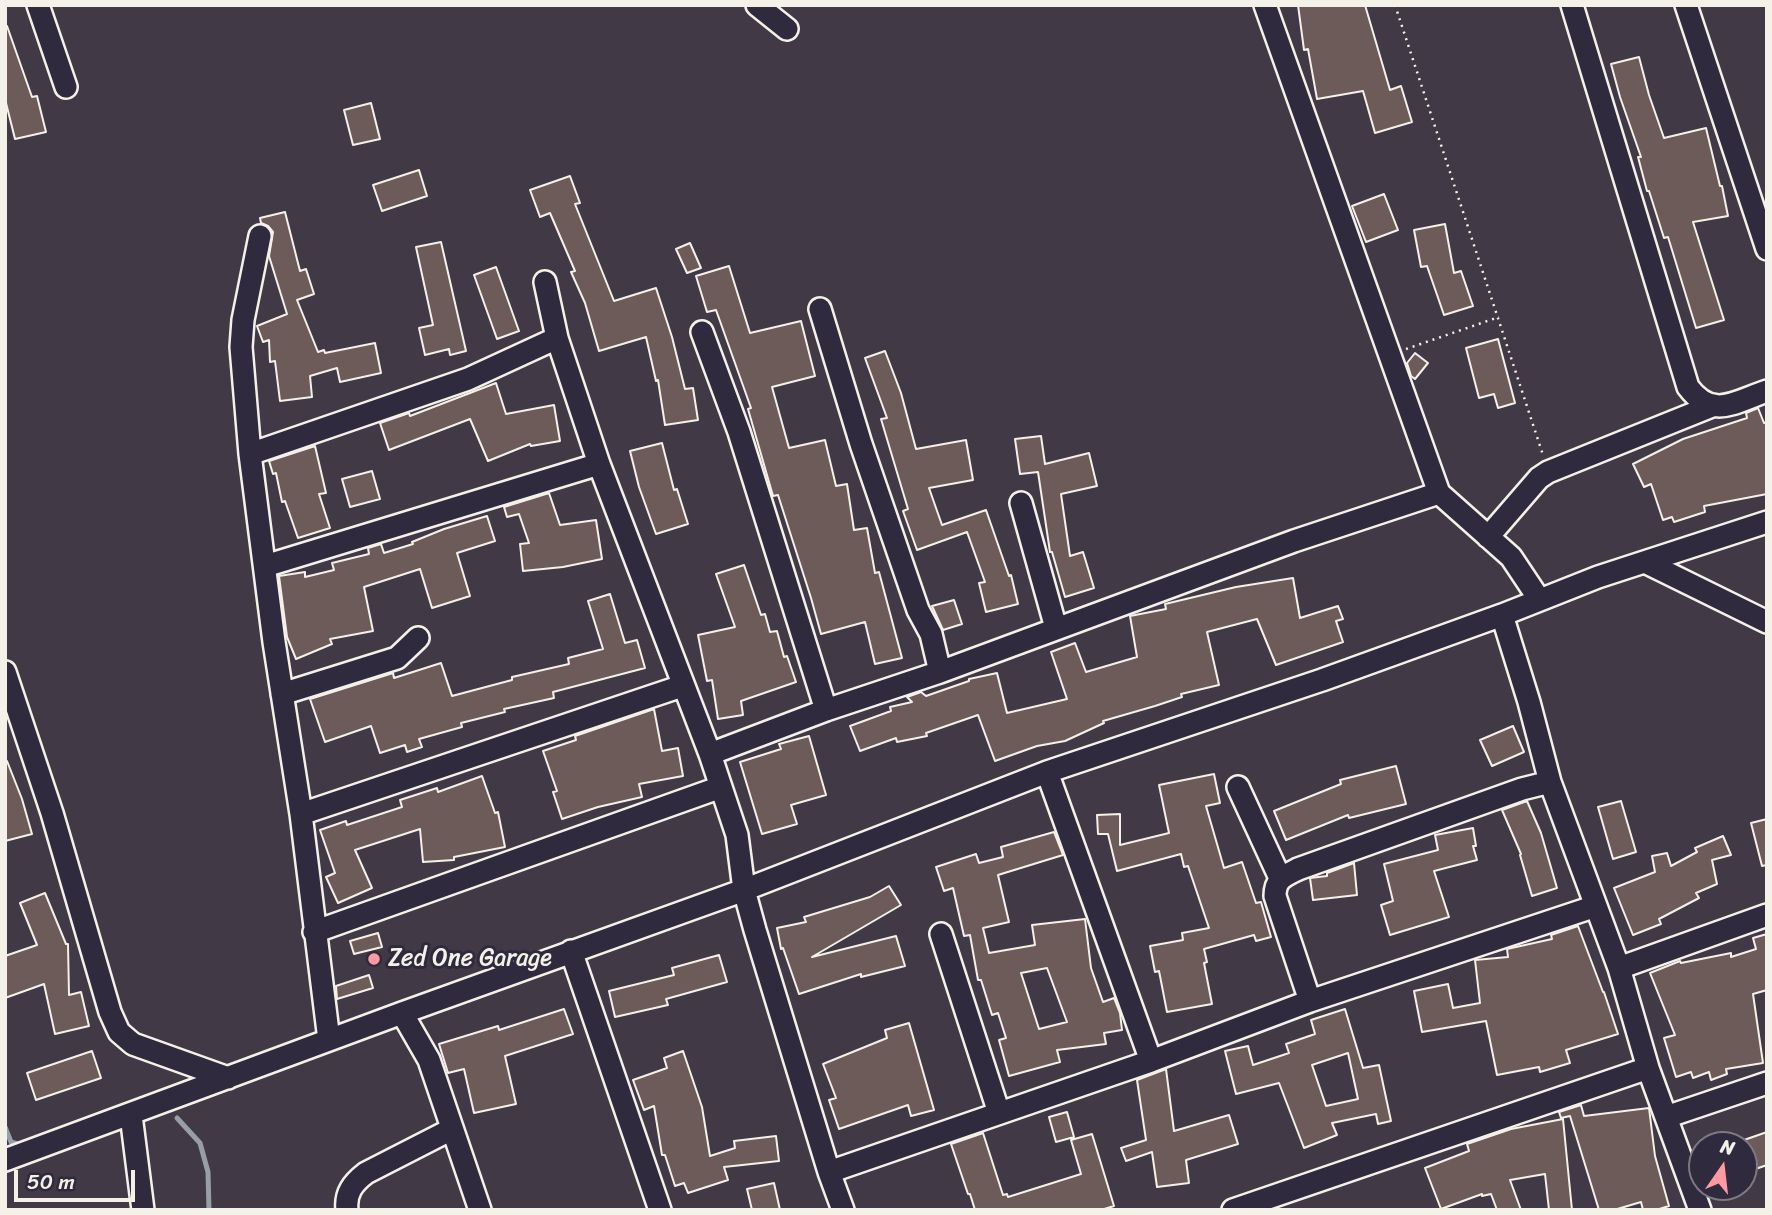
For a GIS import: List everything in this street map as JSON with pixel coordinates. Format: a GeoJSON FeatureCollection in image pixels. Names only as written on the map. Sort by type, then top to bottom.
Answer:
{"type":"FeatureCollection","features":[{"type":"Feature","properties":{"kind":"street"},"geometry":{"type":"LineString","coordinates":[[38,5],[66,87]]}},
{"type":"Feature","properties":{"kind":"street"},"geometry":{"type":"LineString","coordinates":[[757,5],[787,29]]}},
{"type":"Feature","properties":{"kind":"street"},"geometry":{"type":"LineString","coordinates":[[1265,5],[1439,493],[1511,557],[1539,599]]}},
{"type":"Feature","properties":{"kind":"street"},"geometry":{"type":"LineString","coordinates":[[1572,5],[1688,387],[1702,402],[1712,406]]}},
{"type":"Feature","properties":{"kind":"street"},"geometry":{"type":"LineString","coordinates":[[1685,5],[1767,249]]}},
{"type":"Feature","properties":{"kind":"street"},"geometry":{"type":"LineString","coordinates":[[260,236],[243,320],[241,347],[250,454],[301,814],[329,1040]]}},
{"type":"Feature","properties":{"kind":"street"},"geometry":{"type":"LineString","coordinates":[[545,282],[557,338],[599,464],[710,754],[737,835],[744,891],[829,1172],[843,1210]]}},
{"type":"Feature","properties":{"kind":"street"},"geometry":{"type":"LineString","coordinates":[[820,309],[861,444],[918,610],[931,634],[940,673]]}},
{"type":"Feature","properties":{"kind":"street"},"geometry":{"type":"LineString","coordinates":[[702,332],[739,432],[825,710]]}},
{"type":"Feature","properties":{"kind":"street"},"geometry":{"type":"LineString","coordinates":[[250,454],[468,379],[557,338]]}},
{"type":"Feature","properties":{"kind":"street"},"geometry":{"type":"LineString","coordinates":[[1488,537],[1548,471],[1712,406],[1728,404],[1767,391]]}},
{"type":"Feature","properties":{"kind":"street"},"geometry":{"type":"LineString","coordinates":[[265,566],[599,464]]}},
{"type":"Feature","properties":{"kind":"street"},"geometry":{"type":"LineString","coordinates":[[710,754],[825,710],[940,673],[1294,541],[1439,493]]}},
{"type":"Feature","properties":{"kind":"street"},"geometry":{"type":"LineString","coordinates":[[1021,503],[1056,628]]}},
{"type":"Feature","properties":{"kind":"street"},"geometry":{"type":"LineString","coordinates":[[5,1160],[571,951],[744,891],[1047,772],[1322,680],[1539,599],[1767,522]]}},
{"type":"Feature","properties":{"kind":"street"},"geometry":{"type":"LineString","coordinates":[[1645,562],[1767,622]]}},
{"type":"Feature","properties":{"kind":"street"},"geometry":{"type":"LineString","coordinates":[[1502,615],[1550,782],[1619,968],[1648,1068],[1700,1210]]}},
{"type":"Feature","properties":{"kind":"street"},"geometry":{"type":"LineString","coordinates":[[282,694],[397,658],[418,638]]}},
{"type":"Feature","properties":{"kind":"street"},"geometry":{"type":"LineString","coordinates":[[5,672],[52,813],[110,1012],[119,1032],[133,1044],[228,1078]]}},
{"type":"Feature","properties":{"kind":"street"},"geometry":{"type":"LineString","coordinates":[[301,814],[682,686]]}},
{"type":"Feature","properties":{"kind":"street"},"geometry":{"type":"LineString","coordinates":[[1047,772],[1152,1061]]}},
{"type":"Feature","properties":{"kind":"street"},"geometry":{"type":"LineString","coordinates":[[1310,1001],[1275,896],[1275,887],[1280,878],[1297,869],[1510,793],[1550,782]]}},
{"type":"Feature","properties":{"kind":"street"},"geometry":{"type":"LineString","coordinates":[[314,932],[721,787]]}},
{"type":"Feature","properties":{"kind":"street"},"geometry":{"type":"LineString","coordinates":[[1238,788],[1280,878]]}},
{"type":"Feature","properties":{"kind":"street"},"geometry":{"type":"LineString","coordinates":[[829,1172],[1152,1061],[1310,1001],[1596,906]]}},
{"type":"Feature","properties":{"kind":"street"},"geometry":{"type":"LineString","coordinates":[[1619,968],[1767,915]]}},
{"type":"Feature","properties":{"kind":"street"},"geometry":{"type":"LineString","coordinates":[[941,934],[999,1113]]}},
{"type":"Feature","properties":{"kind":"street"},"geometry":{"type":"LineString","coordinates":[[571,951],[660,1210]]}},
{"type":"Feature","properties":{"kind":"street"},"geometry":{"type":"LineString","coordinates":[[402,1013],[429,1060],[480,1210]]}},
{"type":"Feature","properties":{"kind":"street"},"geometry":{"type":"LineString","coordinates":[[1233,1210],[1648,1068]]}},
{"type":"Feature","properties":{"kind":"street"},"geometry":{"type":"LineString","coordinates":[[1666,1117],[1767,1083]]}},
{"type":"Feature","properties":{"kind":"street"},"geometry":{"type":"LineString","coordinates":[[131,1115],[143,1210]]}},
{"type":"Feature","properties":{"kind":"street"},"geometry":{"type":"LineString","coordinates":[[347,1210],[346,1201],[353,1182],[452,1129]]}},
{"type":"Feature","properties":{"kind":"path"},"geometry":{"type":"LineString","coordinates":[[1395,5],[1548,471]]}},
{"type":"Feature","properties":{"kind":"path"},"geometry":{"type":"LineString","coordinates":[[1389,354],[1499,317]]}},
{"type":"Feature","properties":{"kind":"building"},"geometry":{"type":"Polygon","coordinates":[[[1298,5],[1365,5],[1390,90],[1401,86],[1412,122],[1375,133],[1363,91],[1317,99],[1308,49],[1304,50],[1298,5]]]}},
{"type":"Feature","properties":{"kind":"building"},"geometry":{"type":"Polygon","coordinates":[[[5,26],[32,97],[37,96],[46,132],[15,139],[5,99],[5,26]]]}},
{"type":"Feature","properties":{"kind":"building"},"geometry":{"type":"Polygon","coordinates":[[[1639,57],[1664,138],[1706,128],[1722,186],[1728,216],[1693,222],[1724,320],[1696,328],[1668,237],[1664,238],[1647,191],[1638,157],[1641,157],[1611,64],[1639,57]]]}},
{"type":"Feature","properties":{"kind":"building"},"geometry":{"type":"Polygon","coordinates":[[[371,103],[380,139],[353,145],[344,110],[371,103]]]}},
{"type":"Feature","properties":{"kind":"building"},"geometry":{"type":"Polygon","coordinates":[[[419,170],[427,196],[382,211],[373,185],[419,170]]]}},
{"type":"Feature","properties":{"kind":"building"},"geometry":{"type":"Polygon","coordinates":[[[570,176],[580,203],[575,204],[614,301],[656,288],[685,389],[693,388],[698,420],[665,425],[658,380],[656,381],[646,337],[599,351],[585,303],[571,272],[575,271],[550,213],[540,217],[530,190],[570,176]]]}},
{"type":"Feature","properties":{"kind":"building"},"geometry":{"type":"Polygon","coordinates":[[[1384,194],[1398,230],[1366,242],[1352,206],[1384,194]]]}},
{"type":"Feature","properties":{"kind":"building"},"geometry":{"type":"Polygon","coordinates":[[[285,212],[300,271],[306,269],[314,294],[297,300],[318,352],[375,343],[381,373],[340,382],[337,368],[310,376],[312,397],[280,401],[275,361],[270,362],[269,340],[263,342],[257,326],[287,314],[269,256],[273,232],[261,223],[260,218],[285,212]]]}},
{"type":"Feature","properties":{"kind":"building"},"geometry":{"type":"Polygon","coordinates":[[[1445,224],[1454,273],[1461,271],[1473,306],[1444,315],[1427,266],[1421,267],[1414,230],[1445,224]]]}},
{"type":"Feature","properties":{"kind":"building"},"geometry":{"type":"Polygon","coordinates":[[[441,242],[466,351],[450,355],[449,349],[425,355],[419,328],[433,325],[416,247],[441,242]]]}},
{"type":"Feature","properties":{"kind":"building"},"geometry":{"type":"Polygon","coordinates":[[[690,243],[701,268],[687,273],[676,249],[690,243]]]}},
{"type":"Feature","properties":{"kind":"building"},"geometry":{"type":"Polygon","coordinates":[[[729,266],[750,333],[801,321],[815,376],[772,387],[789,448],[825,440],[836,486],[847,484],[854,530],[867,528],[875,573],[879,572],[902,658],[875,664],[865,622],[821,634],[778,495],[773,496],[748,409],[751,408],[716,310],[707,312],[696,276],[729,266]]]}},
{"type":"Feature","properties":{"kind":"building"},"geometry":{"type":"Polygon","coordinates":[[[496,267],[519,331],[497,339],[474,275],[496,267]]]}},
{"type":"Feature","properties":{"kind":"building"},"geometry":{"type":"Polygon","coordinates":[[[1498,339],[1515,403],[1498,408],[1494,394],[1479,398],[1466,348],[1498,339]]]}},
{"type":"Feature","properties":{"kind":"building"},"geometry":{"type":"Polygon","coordinates":[[[885,351],[901,393],[916,449],[966,440],[973,480],[929,488],[942,525],[986,510],[1009,576],[1011,575],[1018,604],[986,612],[979,583],[985,582],[967,532],[917,550],[903,511],[908,509],[881,419],[887,418],[865,358],[885,351]]]}},
{"type":"Feature","properties":{"kind":"building"},"geometry":{"type":"Polygon","coordinates":[[[1415,353],[1428,363],[1415,379],[1411,376],[1407,363],[1415,353]]]}},
{"type":"Feature","properties":{"kind":"building"},"geometry":{"type":"Polygon","coordinates":[[[496,383],[506,414],[554,405],[560,441],[530,444],[488,461],[470,419],[389,450],[380,423],[409,413],[410,416],[496,383]]]}},
{"type":"Feature","properties":{"kind":"building"},"geometry":{"type":"Polygon","coordinates":[[[1758,408],[1764,423],[1767,422],[1767,494],[1704,506],[1705,512],[1674,522],[1672,517],[1663,520],[1651,484],[1644,487],[1633,464],[1683,439],[1747,418],[1746,413],[1758,408]]]}},
{"type":"Feature","properties":{"kind":"building"},"geometry":{"type":"Polygon","coordinates":[[[1041,436],[1045,464],[1089,453],[1097,486],[1061,494],[1070,556],[1083,552],[1094,588],[1065,597],[1050,552],[1038,472],[1020,474],[1015,439],[1041,436]]]}},
{"type":"Feature","properties":{"kind":"building"},"geometry":{"type":"Polygon","coordinates":[[[662,443],[674,490],[677,489],[688,524],[656,534],[639,487],[630,451],[662,443]]]}},
{"type":"Feature","properties":{"kind":"building"},"geometry":{"type":"Polygon","coordinates":[[[315,446],[326,493],[319,494],[330,528],[298,538],[285,501],[282,502],[276,473],[273,474],[269,461],[315,446]]]}},
{"type":"Feature","properties":{"kind":"building"},"geometry":{"type":"Polygon","coordinates":[[[372,471],[380,499],[350,507],[342,479],[372,471]]]}},
{"type":"Feature","properties":{"kind":"building"},"geometry":{"type":"Polygon","coordinates":[[[549,493],[560,525],[596,520],[602,559],[523,571],[520,544],[529,543],[519,514],[507,517],[504,507],[549,493]]]}},
{"type":"Feature","properties":{"kind":"building"},"geometry":{"type":"Polygon","coordinates":[[[487,516],[495,541],[457,553],[470,596],[432,608],[420,569],[364,587],[373,631],[330,639],[332,644],[296,659],[287,637],[279,576],[305,572],[305,577],[334,570],[332,563],[369,554],[368,548],[381,544],[384,553],[413,544],[412,542],[444,529],[487,516]]]}},
{"type":"Feature","properties":{"kind":"building"},"geometry":{"type":"Polygon","coordinates":[[[744,565],[761,615],[765,614],[770,632],[777,631],[784,657],[787,656],[796,682],[741,701],[743,715],[718,719],[712,680],[707,681],[698,635],[735,627],[716,574],[744,565]]]}},
{"type":"Feature","properties":{"kind":"building"},"geometry":{"type":"Polygon","coordinates":[[[1293,578],[1300,618],[1338,606],[1343,619],[1336,621],[1343,642],[1276,665],[1257,619],[1207,632],[1219,685],[1181,694],[1182,697],[1103,721],[1104,723],[1065,741],[1037,746],[995,761],[978,715],[926,733],[927,736],[897,742],[896,738],[860,751],[850,726],[891,711],[890,707],[912,702],[907,697],[921,692],[926,696],[969,679],[997,673],[1007,713],[1067,699],[1051,652],[1075,643],[1086,672],[1137,657],[1130,616],[1166,609],[1165,604],[1236,587],[1293,578]]]}},
{"type":"Feature","properties":{"kind":"building"},"geometry":{"type":"Polygon","coordinates":[[[610,594],[625,643],[637,640],[645,668],[553,692],[554,698],[504,709],[505,712],[461,723],[462,727],[419,739],[422,747],[407,752],[405,745],[380,753],[371,726],[325,742],[310,699],[393,673],[394,678],[441,663],[452,696],[512,680],[512,677],[569,664],[568,658],[603,649],[588,601],[610,594]]]}},
{"type":"Feature","properties":{"kind":"building"},"geometry":{"type":"Polygon","coordinates":[[[954,600],[962,624],[943,630],[932,606],[954,600]]]}},
{"type":"Feature","properties":{"kind":"building"},"geometry":{"type":"Polygon","coordinates":[[[654,709],[662,751],[678,748],[683,776],[639,784],[642,797],[562,819],[553,792],[557,791],[543,751],[576,740],[575,736],[654,709]]]}},
{"type":"Feature","properties":{"kind":"building"},"geometry":{"type":"Polygon","coordinates":[[[1513,726],[1524,752],[1492,766],[1480,740],[1513,726]]]}},
{"type":"Feature","properties":{"kind":"building"},"geometry":{"type":"Polygon","coordinates":[[[809,736],[826,795],[791,805],[797,824],[762,834],[740,762],[781,749],[779,744],[809,736]]]}},
{"type":"Feature","properties":{"kind":"building"},"geometry":{"type":"Polygon","coordinates":[[[5,761],[22,799],[32,834],[5,841],[5,761]]]}},
{"type":"Feature","properties":{"kind":"building"},"geometry":{"type":"Polygon","coordinates":[[[1396,766],[1406,804],[1349,818],[1348,815],[1286,840],[1274,811],[1341,784],[1340,780],[1396,766]]]}},
{"type":"Feature","properties":{"kind":"building"},"geometry":{"type":"Polygon","coordinates":[[[1214,774],[1220,803],[1206,806],[1224,868],[1242,862],[1256,903],[1261,902],[1271,937],[1256,941],[1254,935],[1204,949],[1212,1004],[1167,1012],[1159,971],[1155,972],[1150,946],[1183,940],[1182,933],[1209,928],[1188,866],[1184,867],[1181,854],[1117,871],[1108,834],[1098,834],[1097,815],[1120,814],[1120,845],[1169,833],[1159,785],[1214,774]]]}},
{"type":"Feature","properties":{"kind":"building"},"geometry":{"type":"Polygon","coordinates":[[[482,776],[495,813],[498,812],[505,847],[454,857],[454,860],[423,862],[420,829],[355,850],[372,888],[338,903],[326,877],[335,873],[320,830],[346,821],[347,825],[402,807],[400,800],[437,788],[438,792],[482,776]]]}},
{"type":"Feature","properties":{"kind":"building"},"geometry":{"type":"Polygon","coordinates":[[[1527,801],[1541,833],[1557,888],[1532,896],[1521,854],[1502,810],[1527,801]]]}},
{"type":"Feature","properties":{"kind":"building"},"geometry":{"type":"Polygon","coordinates":[[[1621,801],[1636,852],[1613,859],[1598,807],[1621,801]]]}},
{"type":"Feature","properties":{"kind":"building"},"geometry":{"type":"Polygon","coordinates":[[[1767,819],[1767,865],[1762,866],[1751,823],[1767,819]]]}},
{"type":"Feature","properties":{"kind":"building"},"geometry":{"type":"Polygon","coordinates":[[[1473,828],[1476,846],[1473,846],[1477,860],[1434,871],[1449,917],[1390,935],[1381,905],[1393,901],[1384,864],[1438,850],[1435,835],[1473,828]]]}},
{"type":"Feature","properties":{"kind":"building"},"geometry":{"type":"Polygon","coordinates":[[[1054,832],[1063,855],[998,875],[1009,922],[983,928],[989,953],[1035,945],[1032,925],[1085,919],[1091,968],[1103,1002],[1114,998],[1120,1013],[1122,1030],[1104,1033],[1106,1044],[1057,1050],[1060,1062],[1009,1076],[999,1040],[1006,1038],[998,1013],[992,1015],[981,980],[978,980],[970,935],[964,936],[953,888],[944,891],[936,867],[976,854],[979,863],[1003,857],[1001,847],[1054,832]],[[1047,968],[1021,973],[1039,1029],[1067,1022],[1047,968]]]}},
{"type":"Feature","properties":{"kind":"building"},"geometry":{"type":"Polygon","coordinates":[[[1723,836],[1731,855],[1712,860],[1717,884],[1696,893],[1699,898],[1659,919],[1661,924],[1633,935],[1614,888],[1655,872],[1652,856],[1667,853],[1671,866],[1697,852],[1695,848],[1723,836]]]}},
{"type":"Feature","properties":{"kind":"building"},"geometry":{"type":"Polygon","coordinates":[[[1354,863],[1357,895],[1313,900],[1310,878],[1327,876],[1327,873],[1354,863]]]}},
{"type":"Feature","properties":{"kind":"building"},"geometry":{"type":"Polygon","coordinates":[[[889,886],[901,905],[812,957],[896,936],[905,966],[861,977],[861,974],[799,994],[783,948],[781,949],[777,928],[806,922],[804,917],[870,897],[889,886]]]}},
{"type":"Feature","properties":{"kind":"building"},"geometry":{"type":"Polygon","coordinates":[[[45,893],[68,944],[69,995],[81,992],[89,1026],[55,1034],[44,984],[5,998],[5,956],[37,945],[20,903],[45,893]]]}},
{"type":"Feature","properties":{"kind":"building"},"geometry":{"type":"Polygon","coordinates":[[[1578,926],[1618,1034],[1566,1050],[1570,1063],[1540,1072],[1539,1067],[1497,1075],[1486,1021],[1422,1032],[1414,991],[1448,984],[1453,1008],[1480,1003],[1475,960],[1508,957],[1507,949],[1552,939],[1551,935],[1578,926]]]}},
{"type":"Feature","properties":{"kind":"building"},"geometry":{"type":"Polygon","coordinates":[[[378,933],[382,947],[354,954],[350,941],[378,933]]]}},
{"type":"Feature","properties":{"kind":"building"},"geometry":{"type":"Polygon","coordinates":[[[1767,934],[1767,990],[1753,994],[1763,1063],[1726,1069],[1727,1074],[1711,1080],[1709,1072],[1693,1078],[1691,1072],[1676,1077],[1664,1038],[1675,1035],[1650,973],[1680,961],[1681,963],[1731,953],[1731,957],[1756,949],[1753,938],[1767,934]]]}},
{"type":"Feature","properties":{"kind":"building"},"geometry":{"type":"Polygon","coordinates":[[[719,955],[727,982],[666,999],[668,1005],[615,1017],[609,991],[674,975],[672,968],[719,955]]]}},
{"type":"Feature","properties":{"kind":"building"},"geometry":{"type":"Polygon","coordinates":[[[369,975],[373,988],[337,999],[336,986],[369,975]]]}},
{"type":"Feature","properties":{"kind":"building"},"geometry":{"type":"Polygon","coordinates":[[[564,1009],[573,1034],[505,1056],[516,1104],[474,1113],[464,1069],[448,1073],[439,1044],[498,1026],[499,1030],[564,1009]]]}},
{"type":"Feature","properties":{"kind":"building"},"geometry":{"type":"Polygon","coordinates":[[[1345,1009],[1363,1068],[1379,1065],[1391,1121],[1378,1124],[1376,1114],[1332,1123],[1337,1135],[1304,1148],[1279,1083],[1236,1094],[1225,1051],[1248,1046],[1253,1065],[1289,1053],[1286,1044],[1315,1034],[1311,1020],[1345,1009]],[[1348,1053],[1312,1065],[1326,1106],[1358,1099],[1348,1053]]]}},
{"type":"Feature","properties":{"kind":"building"},"geometry":{"type":"Polygon","coordinates":[[[909,1023],[934,1110],[911,1116],[908,1105],[839,1129],[829,1100],[836,1098],[823,1064],[887,1038],[885,1030],[909,1023]]]}},
{"type":"Feature","properties":{"kind":"building"},"geometry":{"type":"Polygon","coordinates":[[[92,1051],[101,1078],[36,1100],[27,1073],[92,1051]]]}},
{"type":"Feature","properties":{"kind":"building"},"geometry":{"type":"Polygon","coordinates":[[[683,1051],[702,1107],[710,1156],[735,1148],[734,1141],[776,1136],[779,1161],[724,1167],[728,1180],[688,1193],[684,1183],[675,1186],[665,1155],[662,1155],[654,1106],[644,1110],[633,1080],[667,1068],[664,1058],[683,1051]]]}},
{"type":"Feature","properties":{"kind":"building"},"geometry":{"type":"Polygon","coordinates":[[[1166,1069],[1174,1131],[1229,1115],[1238,1144],[1186,1160],[1189,1183],[1157,1187],[1152,1152],[1126,1161],[1121,1148],[1146,1140],[1137,1080],[1166,1069]]]}},
{"type":"Feature","properties":{"kind":"building"},"geometry":{"type":"Polygon","coordinates":[[[1581,1105],[1584,1116],[1649,1108],[1655,1156],[1669,1206],[1643,1210],[1641,1202],[1614,1210],[1599,1210],[1570,1116],[1561,1118],[1559,1112],[1581,1105]]]}},
{"type":"Feature","properties":{"kind":"building"},"geometry":{"type":"Polygon","coordinates":[[[1067,1112],[1074,1137],[1056,1142],[1049,1117],[1067,1112]]]}},
{"type":"Feature","properties":{"kind":"building"},"geometry":{"type":"Polygon","coordinates":[[[1563,1119],[1572,1210],[1549,1210],[1545,1174],[1510,1180],[1521,1210],[1497,1210],[1491,1194],[1482,1194],[1441,1209],[1425,1168],[1469,1151],[1467,1144],[1511,1129],[1563,1119]]]}},
{"type":"Feature","properties":{"kind":"building"},"geometry":{"type":"Polygon","coordinates":[[[1767,1132],[1767,1165],[1758,1168],[1758,1135],[1767,1132]]]}},
{"type":"Feature","properties":{"kind":"building"},"geometry":{"type":"Polygon","coordinates":[[[983,1133],[1003,1195],[1007,1194],[1008,1197],[1081,1174],[1071,1140],[1092,1134],[1114,1206],[1101,1210],[975,1210],[951,1144],[983,1133]]]}},
{"type":"Feature","properties":{"kind":"building"},"geometry":{"type":"Polygon","coordinates":[[[774,1183],[780,1210],[752,1210],[747,1189],[774,1183]]]}},
{"type":"Feature","properties":{"kind":"waterway"},"geometry":{"type":"LineString","coordinates":[[177,1118],[200,1143],[208,1172],[209,1210]]}},
{"type":"Feature","properties":{"kind":"waterway"},"geometry":{"type":"LineString","coordinates":[[5,1127],[11,1142],[24,1146]]}},
{"type":"Feature","properties":{"kind":"place","name":"Zed One Garage"},"geometry":{"type":"Point","coordinates":[374,959]}}]}
